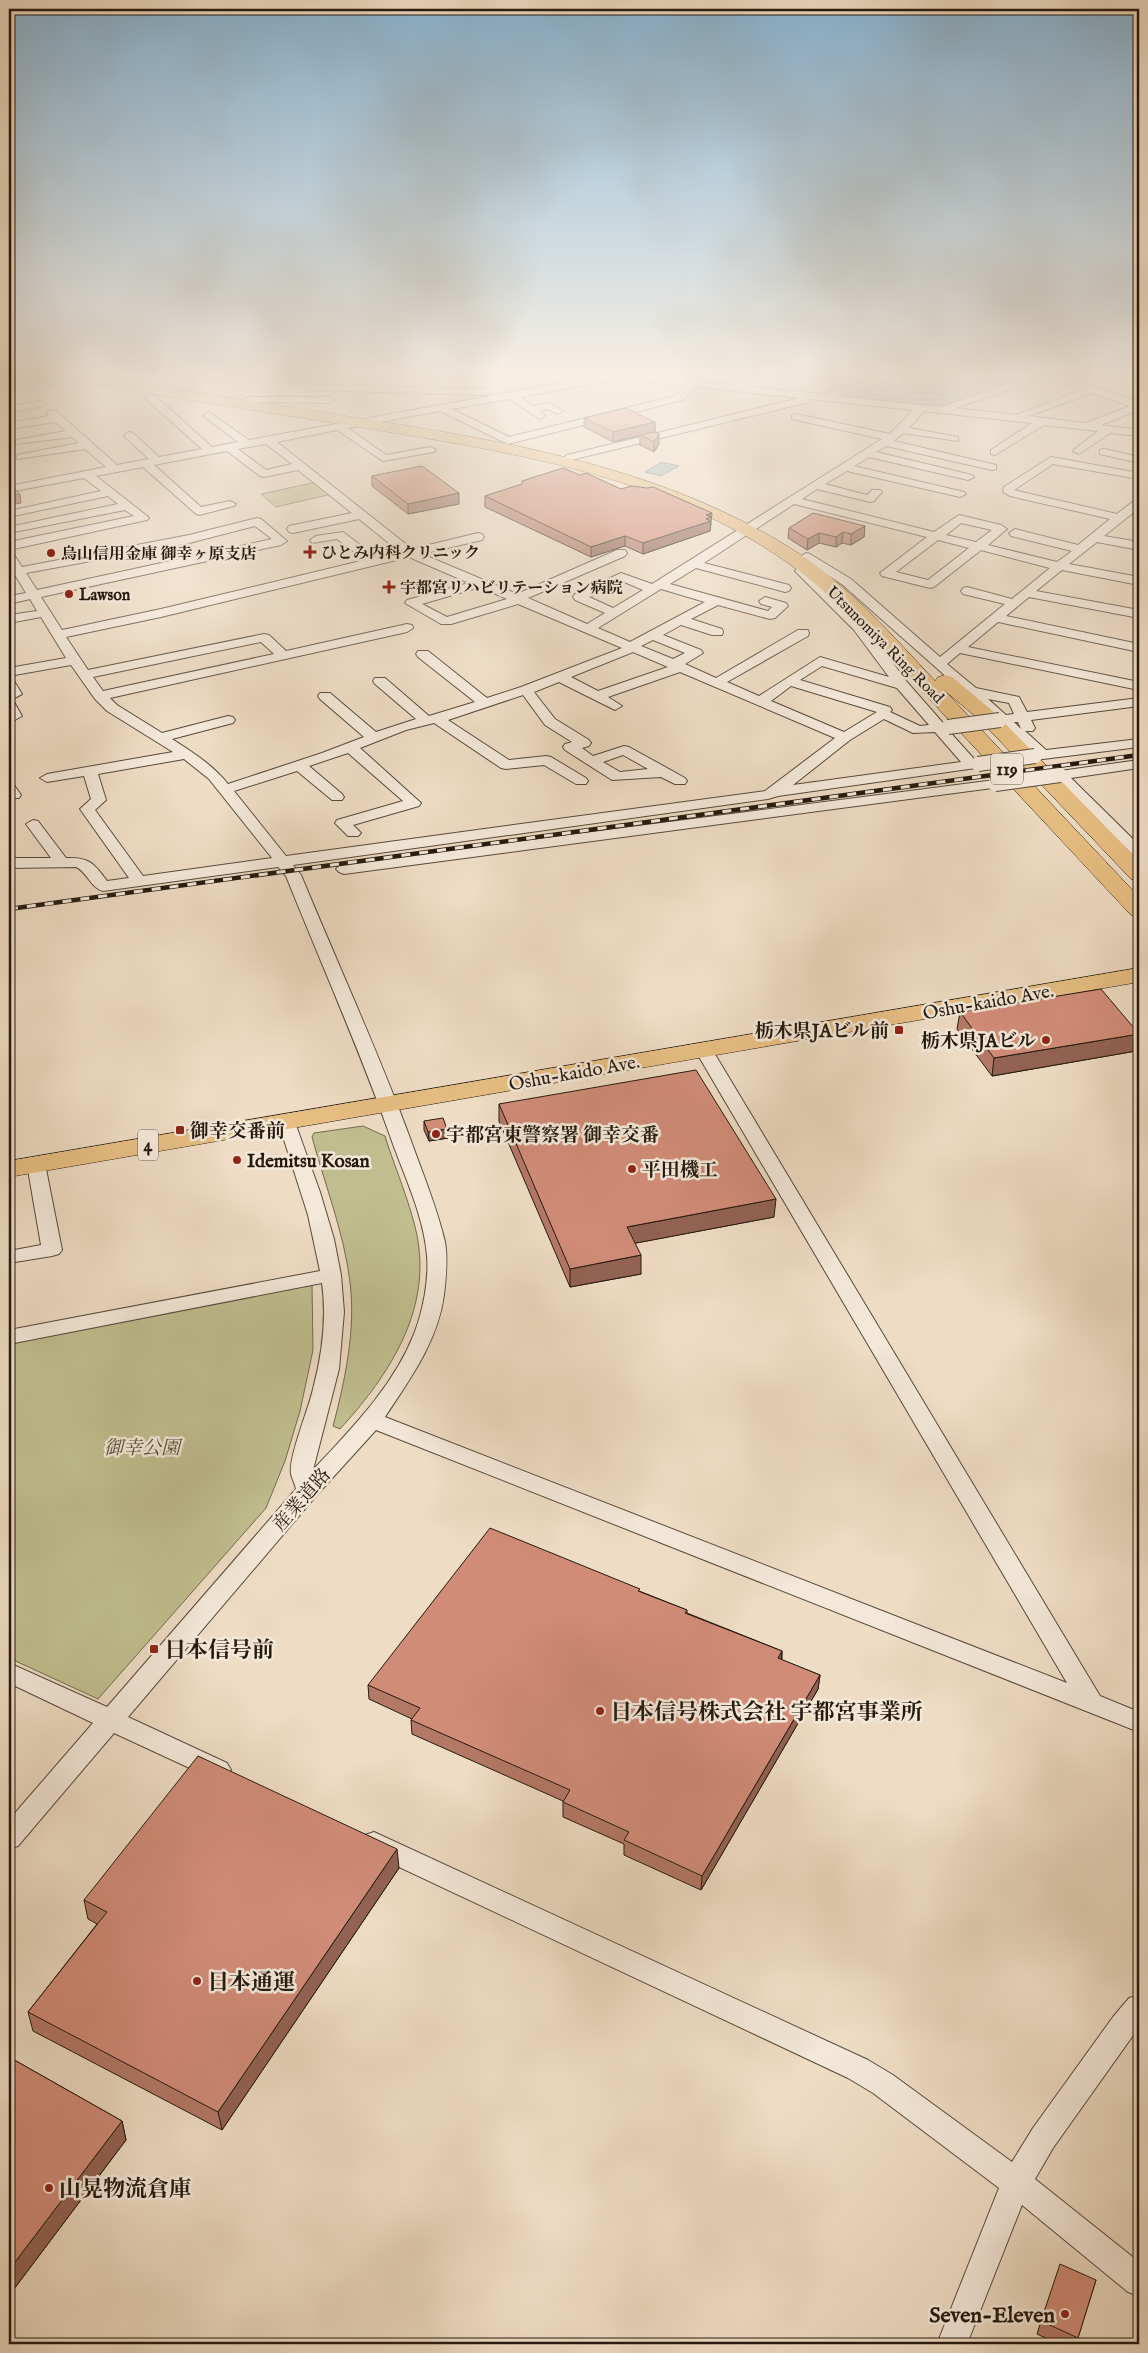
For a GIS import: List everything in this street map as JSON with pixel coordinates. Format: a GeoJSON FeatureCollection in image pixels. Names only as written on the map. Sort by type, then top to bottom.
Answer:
{"type":"FeatureCollection","features":[{"type":"Feature","properties":{"kind":"highway","name":"Utsunomiya Ring Road"},"geometry":{"type":"LineString","coordinates":[[648,486],[751,528],[798,557],[931,663],[1139,890]]}},
{"type":"Feature","properties":{"kind":"highway","name":"Utsunomiya Ring Road"},"geometry":{"type":"LineString","coordinates":[[798,557],[874,628],[1139,910]]}},
{"type":"Feature","properties":{"kind":"highway"},"geometry":{"type":"LineString","coordinates":[[874,628],[889,652],[1139,922]]}},
{"type":"Feature","properties":{"kind":"highway"},"geometry":{"type":"LineString","coordinates":[[931,663],[988,717],[1139,874]]}},
{"type":"Feature","properties":{"kind":"highway","name":"Oshu-kaido Ave."},"geometry":{"type":"LineString","coordinates":[[9,1169],[1139,975]]}},
{"type":"Feature","properties":{"kind":"street"},"geometry":{"type":"LineString","coordinates":[[9,489],[25,486]]}},
{"type":"Feature","properties":{"kind":"street"},"geometry":{"type":"LineString","coordinates":[[9,546],[143,518],[100,486]]}},
{"type":"Feature","properties":{"kind":"street"},"geometry":{"type":"LineString","coordinates":[[170,486],[199,511],[230,504]]}},
{"type":"Feature","properties":{"kind":"street"},"geometry":{"type":"LineString","coordinates":[[325,486],[409,553],[845,736]]}},
{"type":"Feature","properties":{"kind":"street"},"geometry":{"type":"LineString","coordinates":[[589,628],[751,528],[814,486]]}},
{"type":"Feature","properties":{"kind":"street"},"geometry":{"type":"LineString","coordinates":[[820,486],[849,490],[870,499],[876,492]]}},
{"type":"Feature","properties":{"kind":"street"},"geometry":{"type":"LineString","coordinates":[[925,486],[960,494]]}},
{"type":"Feature","properties":{"kind":"street"},"geometry":{"type":"LineString","coordinates":[[1013,486],[1008,489],[1009,492],[1014,494],[1055,503],[1129,514]]}},
{"type":"Feature","properties":{"kind":"street"},"geometry":{"type":"LineString","coordinates":[[9,514],[108,493]]}},
{"type":"Feature","properties":{"kind":"street"},"geometry":{"type":"LineString","coordinates":[[1055,503],[1066,496]]}},
{"type":"Feature","properties":{"kind":"street"},"geometry":{"type":"LineString","coordinates":[[792,500],[1058,566],[1139,581]]}},
{"type":"Feature","properties":{"kind":"street"},"geometry":{"type":"LineString","coordinates":[[1039,756],[972,691],[931,663],[958,649],[1058,566],[1129,514],[1139,502]]}},
{"type":"Feature","properties":{"kind":"street"},"geometry":{"type":"LineString","coordinates":[[9,530],[128,506]]}},
{"type":"Feature","properties":{"kind":"street"},"geometry":{"type":"LineString","coordinates":[[293,529],[361,514]]}},
{"type":"Feature","properties":{"kind":"street"},"geometry":{"type":"LineString","coordinates":[[960,519],[1001,529],[930,584],[886,572],[937,536],[960,519]]}},
{"type":"Feature","properties":{"kind":"street"},"geometry":{"type":"LineString","coordinates":[[9,591],[30,591],[281,541],[257,522],[189,539],[18,571]]}},
{"type":"Feature","properties":{"kind":"street"},"geometry":{"type":"LineString","coordinates":[[1015,533],[1080,549]]}},
{"type":"Feature","properties":{"kind":"street"},"geometry":{"type":"LineString","coordinates":[[316,540],[339,535],[374,561]]}},
{"type":"Feature","properties":{"kind":"street"},"geometry":{"type":"LineString","coordinates":[[58,635],[478,537]]}},
{"type":"Feature","properties":{"kind":"street"},"geometry":{"type":"LineString","coordinates":[[1094,538],[1139,546]]}},
{"type":"Feature","properties":{"kind":"street"},"geometry":{"type":"LineString","coordinates":[[481,583],[411,603],[446,621],[520,599],[621,553]]}},
{"type":"Feature","properties":{"kind":"street","name":"産業道路"},"geometry":{"type":"LineString","coordinates":[[9,556],[74,660],[100,696],[112,708],[187,754],[214,776],[293,875],[315,924],[388,1104],[423,1200],[435,1242],[436,1276],[433,1302],[424,1334],[403,1374],[372,1420],[308,1490],[111,1720],[14,1825]]}},
{"type":"Feature","properties":{"kind":"street"},"geometry":{"type":"LineString","coordinates":[[798,557],[800,570],[859,626],[894,699],[918,730],[952,745],[975,765]]}},
{"type":"Feature","properties":{"kind":"street"},"geometry":{"type":"LineString","coordinates":[[694,564],[785,588]]}},
{"type":"Feature","properties":{"kind":"street"},"geometry":{"type":"LineString","coordinates":[[615,612],[579,597],[621,577],[770,615],[782,606],[766,601]]}},
{"type":"Feature","properties":{"kind":"street"},"geometry":{"type":"LineString","coordinates":[[9,600],[30,591]]}},
{"type":"Feature","properties":{"kind":"street"},"geometry":{"type":"LineString","coordinates":[[967,592],[1014,603]]}},
{"type":"Feature","properties":{"kind":"street"},"geometry":{"type":"LineString","coordinates":[[1026,593],[1139,614]]}},
{"type":"Feature","properties":{"kind":"street"},"geometry":{"type":"LineString","coordinates":[[226,789],[561,677],[634,646],[716,601]]}},
{"type":"Feature","properties":{"kind":"street"},"geometry":{"type":"LineString","coordinates":[[9,619],[45,613]]}},
{"type":"Feature","properties":{"kind":"street"},"geometry":{"type":"LineString","coordinates":[[996,618],[1139,648]]}},
{"type":"Feature","properties":{"kind":"street"},"geometry":{"type":"LineString","coordinates":[[680,620],[717,632]]}},
{"type":"Feature","properties":{"kind":"street"},"geometry":{"type":"LineString","coordinates":[[100,696],[282,654],[407,628]]}},
{"type":"Feature","properties":{"kind":"street"},"geometry":{"type":"LineString","coordinates":[[718,682],[803,633]]}},
{"type":"Feature","properties":{"kind":"street"},"geometry":{"type":"LineString","coordinates":[[597,696],[678,665],[696,653],[653,635]]}},
{"type":"Feature","properties":{"kind":"street"},"geometry":{"type":"LineString","coordinates":[[84,675],[264,638],[282,654]]}},
{"type":"Feature","properties":{"kind":"street"},"geometry":{"type":"LineString","coordinates":[[958,649],[1139,686]]}},
{"type":"Feature","properties":{"kind":"street"},"geometry":{"type":"LineString","coordinates":[[423,654],[484,703]]}},
{"type":"Feature","properties":{"kind":"street"},"geometry":{"type":"LineString","coordinates":[[9,672],[74,660]]}},
{"type":"Feature","properties":{"kind":"street"},"geometry":{"type":"LineString","coordinates":[[761,701],[820,661],[894,699],[942,728],[952,745]]}},
{"type":"Feature","properties":{"kind":"street"},"geometry":{"type":"LineString","coordinates":[[561,677],[615,706]]}},
{"type":"Feature","properties":{"kind":"street"},"geometry":{"type":"LineString","coordinates":[[380,681],[432,719],[506,766],[546,760],[582,781]]}},
{"type":"Feature","properties":{"kind":"street"},"geometry":{"type":"LineString","coordinates":[[790,682],[894,699]]}},
{"type":"Feature","properties":{"kind":"street"},"geometry":{"type":"LineString","coordinates":[[9,684],[15,694],[9,697]]}},
{"type":"Feature","properties":{"kind":"street"},"geometry":{"type":"LineString","coordinates":[[526,690],[550,722],[584,743],[570,747],[617,777],[663,772]]}},
{"type":"Feature","properties":{"kind":"street"},"geometry":{"type":"LineString","coordinates":[[972,691],[1010,698],[1016,703],[1039,756]]}},
{"type":"Feature","properties":{"kind":"street"},"geometry":{"type":"LineString","coordinates":[[325,696],[374,738]]}},
{"type":"Feature","properties":{"kind":"street"},"geometry":{"type":"LineString","coordinates":[[775,792],[894,699]]}},
{"type":"Feature","properties":{"kind":"street"},"geometry":{"type":"LineString","coordinates":[[918,730],[1139,702]]}},
{"type":"Feature","properties":{"kind":"street"},"geometry":{"type":"LineString","coordinates":[[160,738],[228,720]]}},
{"type":"Feature","properties":{"kind":"street"},"geometry":{"type":"LineString","coordinates":[[12,859],[78,862],[89,867],[103,886],[1139,743]]}},
{"type":"Feature","properties":{"kind":"street"},"geometry":{"type":"LineString","coordinates":[[350,747],[414,803],[342,823],[353,833]]}},
{"type":"Feature","properties":{"kind":"street"},"geometry":{"type":"LineString","coordinates":[[591,761],[624,750],[680,781]]}},
{"type":"Feature","properties":{"kind":"street"},"geometry":{"type":"LineString","coordinates":[[47,778],[187,754]]}},
{"type":"Feature","properties":{"kind":"street"},"geometry":{"type":"LineString","coordinates":[[344,869],[1139,764]]}},
{"type":"Feature","properties":{"kind":"street"},"geometry":{"type":"LineString","coordinates":[[299,765],[337,797]]}},
{"type":"Feature","properties":{"kind":"street"},"geometry":{"type":"LineString","coordinates":[[90,771],[99,800],[87,809],[139,882]]}},
{"type":"Feature","properties":{"kind":"street"},"geometry":{"type":"LineString","coordinates":[[1060,775],[1139,853]]}},
{"type":"Feature","properties":{"kind":"street"},"geometry":{"type":"LineString","coordinates":[[33,824],[61,862]]}},
{"type":"Feature","properties":{"kind":"street"},"geometry":{"type":"LineString","coordinates":[[704,1050],[1091,1702]]}},
{"type":"Feature","properties":{"kind":"street"},"geometry":{"type":"LineString","coordinates":[[287,1121],[318,1219],[331,1275],[334,1312],[327,1377],[303,1461],[302,1473],[308,1490]]}},
{"type":"Feature","properties":{"kind":"street"},"geometry":{"type":"LineString","coordinates":[[9,1258],[52,1250],[36,1164]]}},
{"type":"Feature","properties":{"kind":"street"},"geometry":{"type":"LineString","coordinates":[[9,1336],[331,1275]]}},
{"type":"Feature","properties":{"kind":"street"},"geometry":{"type":"LineString","coordinates":[[372,1420],[1139,1722]]}},
{"type":"Feature","properties":{"kind":"street"},"geometry":{"type":"LineString","coordinates":[[9,1672],[237,1779]]}},
{"type":"Feature","properties":{"kind":"street"},"geometry":{"type":"LineString","coordinates":[[354,1834],[858,2069],[883,2084],[955,2139],[1016,2182],[1139,2281]]}},
{"type":"Feature","properties":{"kind":"street"},"geometry":{"type":"LineString","coordinates":[[952,2344],[1016,2182],[1043,2138],[1123,2026],[1139,2007]]}},
{"type":"Feature","properties":{"kind":"green space"},"geometry":{"type":"Polygon","coordinates":[[[299,486],[322,486],[332,494],[276,507],[261,494],[299,486]]]}},
{"type":"Feature","properties":{"kind":"green space"},"geometry":{"type":"Polygon","coordinates":[[[363,1126],[385,1136],[414,1222],[419,1249],[420,1275],[416,1300],[409,1324],[399,1347],[372,1390],[340,1429],[333,1426],[342,1391],[348,1355],[352,1318],[350,1282],[339,1227],[312,1137],[314,1133],[363,1126]]]}},
{"type":"Feature","properties":{"kind":"green space","name":"御幸公園"},"geometry":{"type":"Polygon","coordinates":[[[296,1279],[312,1284],[313,1350],[300,1411],[285,1461],[266,1508],[98,1699],[9,1658],[9,1337],[296,1279]]]}},
{"type":"Feature","properties":{"kind":"building"},"geometry":{"type":"Polygon","coordinates":[[[9,486],[12,486],[20,494],[9,496],[9,486]]]}},
{"type":"Feature","properties":{"kind":"building"},"geometry":{"type":"Polygon","coordinates":[[[385,486],[449,486],[459,493],[408,504],[385,486]]]}},
{"type":"Feature","properties":{"kind":"building"},"geometry":{"type":"Polygon","coordinates":[[[516,486],[614,486],[621,489],[632,486],[653,487],[712,513],[706,515],[711,517],[706,519],[711,521],[643,543],[625,536],[591,547],[485,496],[516,486]]]}},
{"type":"Feature","properties":{"kind":"building"},"geometry":{"type":"Polygon","coordinates":[[[813,513],[865,526],[851,534],[843,532],[836,537],[819,533],[808,539],[789,528],[813,513]]]}},
{"type":"Feature","properties":{"kind":"building","name":"栃木県JAビル"},"geometry":{"type":"Polygon","coordinates":[[[1101,989],[1139,1034],[994,1058],[960,1012],[1101,989]]]}},
{"type":"Feature","properties":{"kind":"building","name":"平田機工"},"geometry":{"type":"Polygon","coordinates":[[[696,1070],[776,1199],[627,1227],[641,1255],[570,1269],[499,1104],[696,1070]]]}},
{"type":"Feature","properties":{"kind":"building"},"geometry":{"type":"Polygon","coordinates":[[[443,1118],[447,1129],[428,1132],[424,1121],[443,1118]]]}},
{"type":"Feature","properties":{"kind":"building","name":"日本信号株式会社 宇都宮事業所"},"geometry":{"type":"Polygon","coordinates":[[[490,1528],[640,1589],[638,1591],[687,1610],[685,1613],[782,1651],[778,1658],[820,1675],[702,1876],[624,1840],[629,1832],[563,1802],[570,1790],[411,1720],[420,1708],[368,1685],[490,1528]]]}},
{"type":"Feature","properties":{"kind":"building","name":"日本通運"},"geometry":{"type":"Polygon","coordinates":[[[198,1756],[397,1849],[218,2112],[28,2012],[107,1912],[84,1900],[198,1756]]]}},
{"type":"Feature","properties":{"kind":"building","name":"山晃物流倉庫"},"geometry":{"type":"Polygon","coordinates":[[[9,2057],[122,2121],[9,2270],[9,2057]]]}},
{"type":"Feature","properties":{"kind":"building","name":"Seven-Eleven"},"geometry":{"type":"Polygon","coordinates":[[[1060,2264],[1096,2280],[1078,2338],[1041,2321],[1060,2264]]]}},
{"type":"Feature","properties":{"kind":"railway"},"geometry":{"type":"LineString","coordinates":[[9,909],[1139,755]]}},
{"type":"Feature","properties":{"kind":"place","name":"ひとみ内科クリニック"},"geometry":{"type":"Point","coordinates":[310,552]}},
{"type":"Feature","properties":{"kind":"place","name":"烏山信用金庫 御幸ヶ原支店"},"geometry":{"type":"Point","coordinates":[51,553]}},
{"type":"Feature","properties":{"kind":"place","name":"宇都宮リハビリテーション病院"},"geometry":{"type":"Point","coordinates":[389,587]}},
{"type":"Feature","properties":{"kind":"place","name":"Lawson"},"geometry":{"type":"Point","coordinates":[69,594]}},
{"type":"Feature","properties":{"kind":"place","name":"栃木県JAビル前"},"geometry":{"type":"Point","coordinates":[899,1030]}},
{"type":"Feature","properties":{"kind":"place","name":"栃木県JAビル"},"geometry":{"type":"Point","coordinates":[1046,1040]}},
{"type":"Feature","properties":{"kind":"place","name":"御幸交番前"},"geometry":{"type":"Point","coordinates":[180,1130]}},
{"type":"Feature","properties":{"kind":"place","name":"宇都宮東警察署 御幸交番"},"geometry":{"type":"Point","coordinates":[436,1134]}},
{"type":"Feature","properties":{"kind":"place","name":"Idemitsu Kosan"},"geometry":{"type":"Point","coordinates":[237,1160]}},
{"type":"Feature","properties":{"kind":"place","name":"平田機工"},"geometry":{"type":"Point","coordinates":[632,1169]}},
{"type":"Feature","properties":{"kind":"place","name":"日本信号前"},"geometry":{"type":"Point","coordinates":[154,1649]}},
{"type":"Feature","properties":{"kind":"place","name":"日本信号株式会社 宇都宮事業所"},"geometry":{"type":"Point","coordinates":[600,1711]}},
{"type":"Feature","properties":{"kind":"place","name":"日本通運"},"geometry":{"type":"Point","coordinates":[197,1981]}},
{"type":"Feature","properties":{"kind":"place","name":"山晃物流倉庫"},"geometry":{"type":"Point","coordinates":[49,2188]}},
{"type":"Feature","properties":{"kind":"place","name":"Seven-Eleven"},"geometry":{"type":"Point","coordinates":[1065,2314]}}]}
